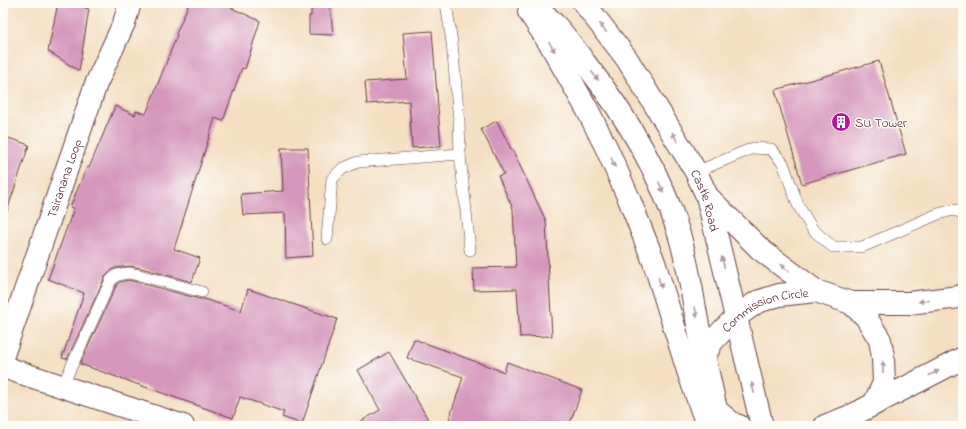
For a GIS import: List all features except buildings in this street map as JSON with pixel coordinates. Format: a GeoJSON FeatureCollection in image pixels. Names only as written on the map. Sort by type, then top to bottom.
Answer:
{"type":"FeatureCollection","features":[{"type":"Feature","properties":{"kind":"main road","name":"Tsiranana Loop"},"geometry":{"type":"LineString","coordinates":[[3,354],[96,84],[124,23],[130,3]]}},
{"type":"Feature","properties":{"kind":"main road"},"geometry":{"type":"LineString","coordinates":[[523,3],[552,48],[607,148],[654,262],[688,371],[715,421]]}},
{"type":"Feature","properties":{"kind":"main road"},"geometry":{"type":"LineString","coordinates":[[534,3],[558,28],[602,85],[621,113],[658,179],[671,208],[679,232],[689,274],[715,421]]}},
{"type":"Feature","properties":{"kind":"main road","name":"Castle Road"},"geometry":{"type":"LineString","coordinates":[[584,3],[627,59],[696,172],[707,196],[762,426]]}},
{"type":"Feature","properties":{"kind":"main road"},"geometry":{"type":"LineString","coordinates":[[707,196],[761,250],[816,291]]}},
{"type":"Feature","properties":{"kind":"main road","name":"Commission Circle"},"geometry":{"type":"LineString","coordinates":[[704,358],[712,342],[723,330],[736,317],[757,302],[779,295],[816,291],[851,303],[866,317],[880,340],[883,357],[884,383],[874,404]]}},
{"type":"Feature","properties":{"kind":"main road"},"geometry":{"type":"LineString","coordinates":[[851,303],[909,303],[959,297],[963,295]]}},
{"type":"Feature","properties":{"kind":"main road"},"geometry":{"type":"LineString","coordinates":[[826,426],[851,420],[874,404],[963,358]]}},
{"type":"Feature","properties":{"kind":"main road"},"geometry":{"type":"LineString","coordinates":[[3,367],[183,426]]}},
{"type":"Feature","properties":{"kind":"main road"},"geometry":{"type":"LineString","coordinates":[[715,421],[739,426]]}},
{"type":"Feature","properties":{"kind":"lane"},"geometry":{"type":"LineString","coordinates":[[446,3],[452,44],[459,121],[460,154],[470,250]]}},
{"type":"Feature","properties":{"kind":"lane"},"geometry":{"type":"LineString","coordinates":[[696,172],[753,148],[771,149],[783,163],[798,205],[813,230],[833,247],[862,247],[938,214],[954,210],[963,213]]}},
{"type":"Feature","properties":{"kind":"lane"},"geometry":{"type":"LineString","coordinates":[[327,239],[332,179],[342,169],[358,162],[460,154]]}},
{"type":"Feature","properties":{"kind":"lane"},"geometry":{"type":"LineString","coordinates":[[62,386],[111,280],[117,275],[128,273],[139,275],[202,292]]}},
{"type":"Feature","properties":{"kind":"place","name":"SU Tower"},"geometry":{"type":"Point","coordinates":[841,122]}}]}
